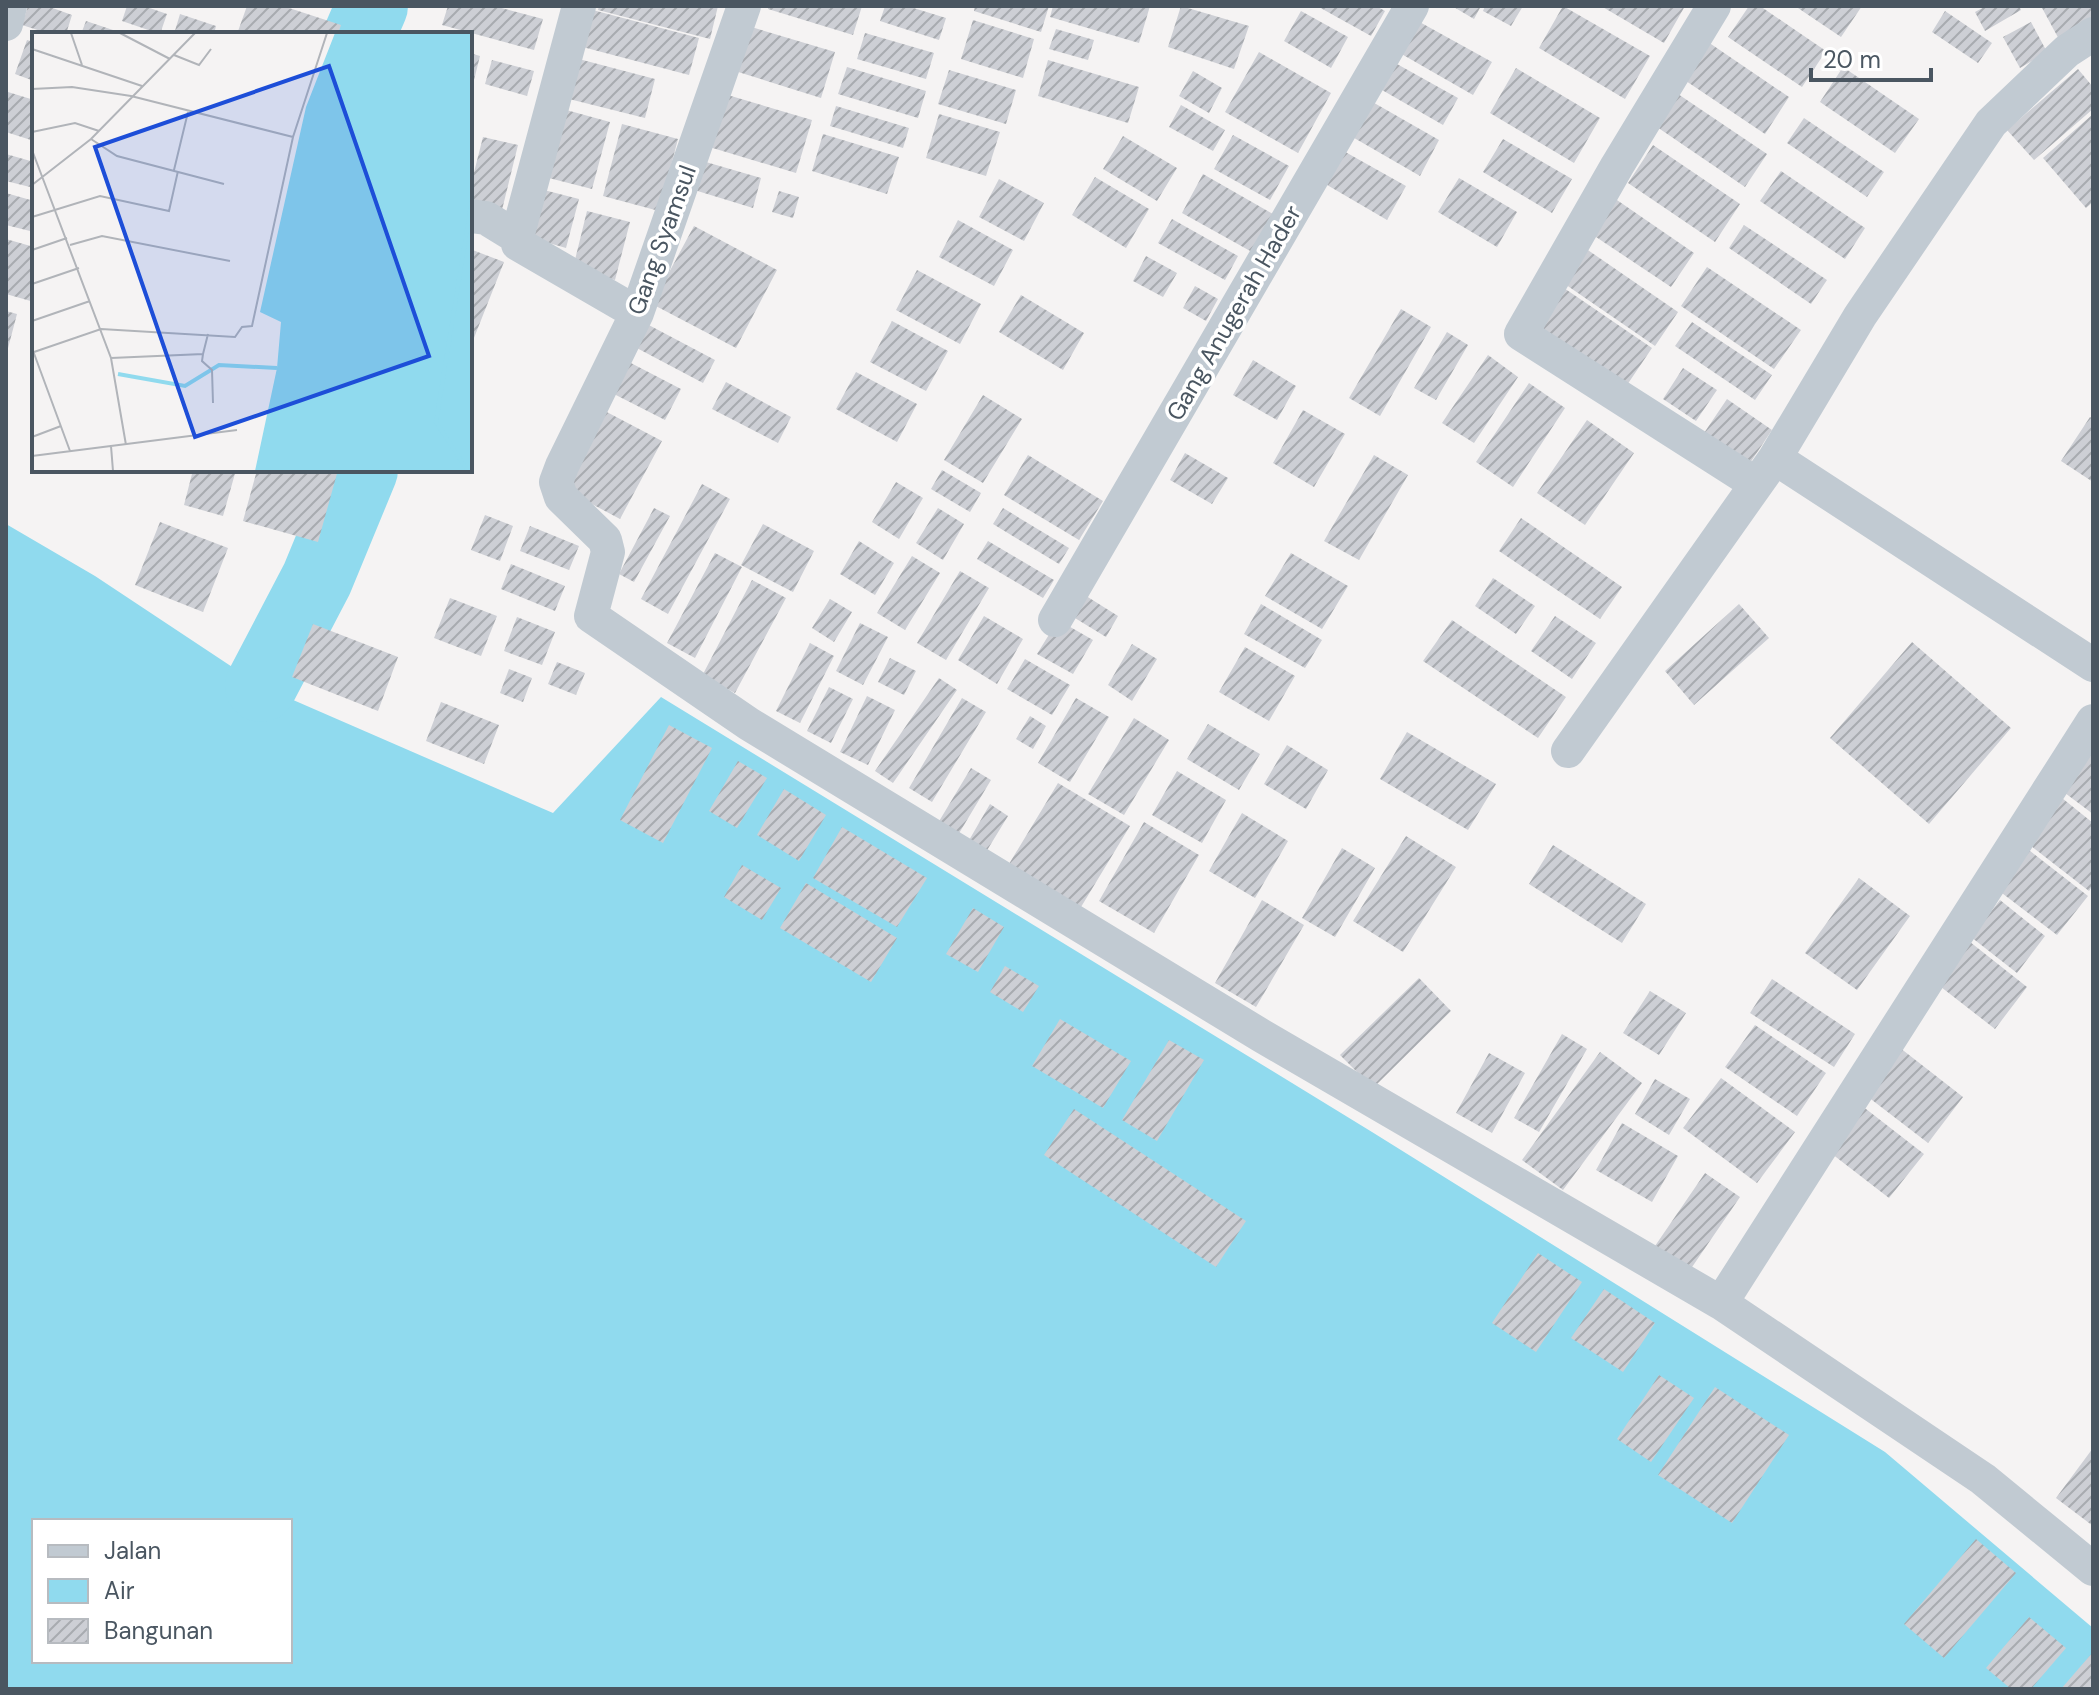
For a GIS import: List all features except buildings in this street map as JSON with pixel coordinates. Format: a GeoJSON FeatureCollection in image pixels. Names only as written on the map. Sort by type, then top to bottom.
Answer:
{"type":"FeatureCollection","features":[{"type":"Feature","properties":{"kind":"street"},"geometry":{"type":"LineString","coordinates":[[6,24],[10,6]]}},
{"type":"Feature","properties":{"kind":"street"},"geometry":{"type":"LineString","coordinates":[[579,6],[517,237],[518,244],[637,313]]}},
{"type":"Feature","properties":{"kind":"street","name":"Gang Syamsul"},"geometry":{"type":"LineString","coordinates":[[744,6],[637,313],[556,482],[561,497],[605,540],[607,546],[591,616],[749,724],[830,774],[1276,1044],[1721,1303]]}},
{"type":"Feature","properties":{"kind":"street","name":"Gang Anugerah Hader"},"geometry":{"type":"LineString","coordinates":[[1055,620],[1412,6]]}},
{"type":"Feature","properties":{"kind":"street"},"geometry":{"type":"LineString","coordinates":[[1714,6],[1617,166],[1521,334],[1765,471],[2093,665]]}},
{"type":"Feature","properties":{"kind":"street"},"geometry":{"type":"LineString","coordinates":[[1568,751],[1765,471],[1860,316],[1991,123],[2067,51],[2093,34]]}},
{"type":"Feature","properties":{"kind":"street"},"geometry":{"type":"LineString","coordinates":[[472,216],[486,218],[517,237]]}},
{"type":"Feature","properties":{"kind":"street"},"geometry":{"type":"LineString","coordinates":[[2093,721],[1721,1303],[1983,1479],[2093,1569]]}},
{"type":"Feature","properties":{"kind":"water"},"geometry":{"type":"Polygon","coordinates":[[[6,524],[95,576],[261,686],[553,813],[661,697],[1372,1132],[1885,1452],[2093,1628],[2093,1689],[6,1689],[6,524]]]}},
{"type":"Feature","properties":{"kind":"waterway"},"geometry":{"type":"LineString","coordinates":[[361,32],[372,6]]}},
{"type":"Feature","properties":{"kind":"waterway"},"geometry":{"type":"LineString","coordinates":[[261,686],[317,579],[361,472]]}}]}
